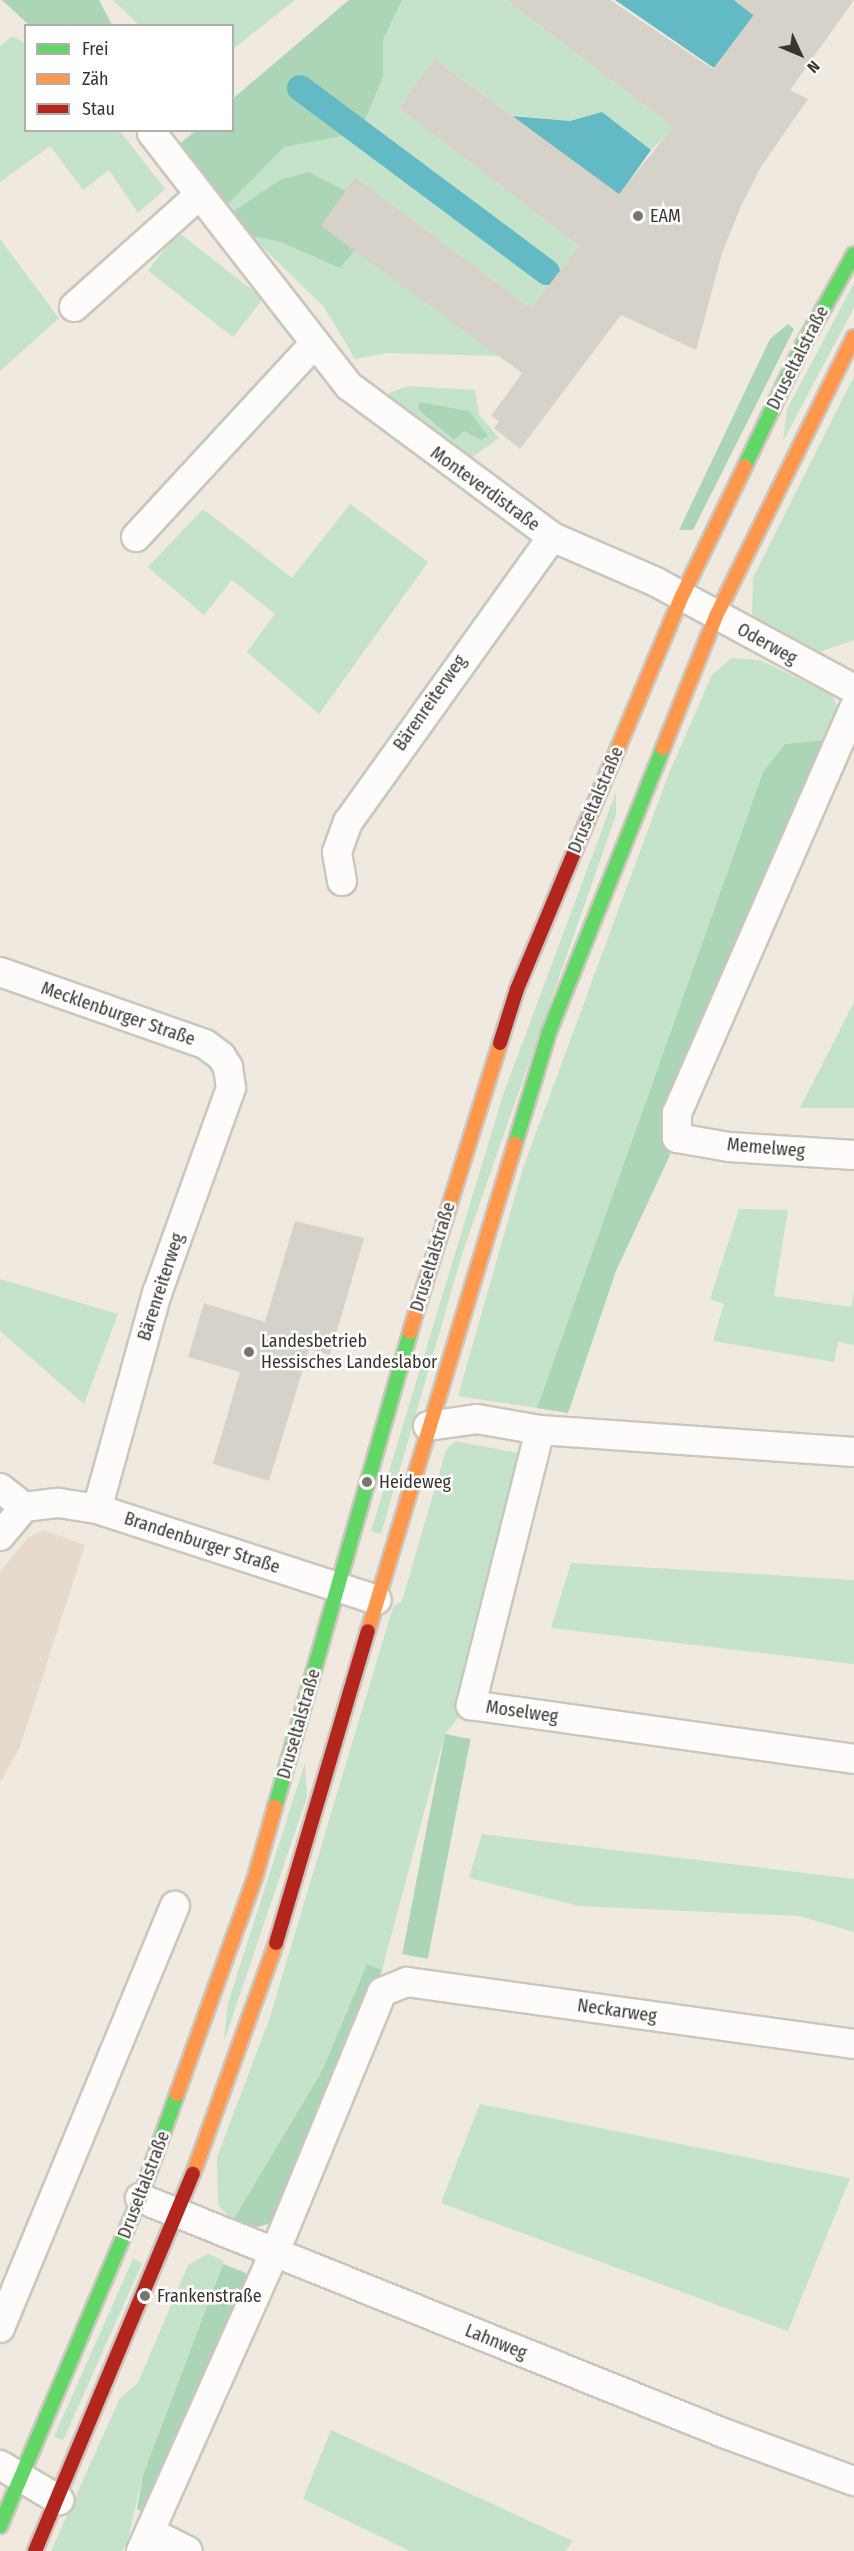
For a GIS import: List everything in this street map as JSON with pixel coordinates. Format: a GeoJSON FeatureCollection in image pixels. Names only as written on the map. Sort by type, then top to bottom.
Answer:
{"type":"FeatureCollection","features":[{"type":"Feature","properties":{"kind":"main road","name":"Druseltalstraße"},"geometry":{"type":"LineString","coordinates":[[0,2526],[11,2472],[140,2198],[256,1874],[401,1362],[517,989],[682,596],[803,345],[854,254]]}},
{"type":"Feature","properties":{"kind":"main road"},"geometry":{"type":"LineString","coordinates":[[35,2551],[179,2213],[296,1887],[428,1426],[549,1032],[716,616],[854,337]]}},
{"type":"Feature","properties":{"kind":"street","name":"Monteverdistraße"},"geometry":{"type":"LineString","coordinates":[[152,133],[198,196],[349,386],[552,537],[682,596]]}},
{"type":"Feature","properties":{"kind":"street"},"geometry":{"type":"LineString","coordinates":[[74,307],[198,196]]}},
{"type":"Feature","properties":{"kind":"street"},"geometry":{"type":"LineString","coordinates":[[136,537],[314,344]]}},
{"type":"Feature","properties":{"kind":"street","name":"Bärenreiterweg"},"geometry":{"type":"LineString","coordinates":[[342,881],[337,852],[348,822],[552,537]]}},
{"type":"Feature","properties":{"kind":"street","name":"Oderweg"},"geometry":{"type":"LineString","coordinates":[[682,596],[854,689]]}},
{"type":"Feature","properties":{"kind":"street","name":"Memelweg"},"geometry":{"type":"LineString","coordinates":[[854,708],[678,1113],[678,1138],[729,1147],[854,1155]]}},
{"type":"Feature","properties":{"kind":"street","name":"Mecklenburger Straße"},"geometry":{"type":"LineString","coordinates":[[0,972],[205,1044],[221,1056],[228,1067]]}},
{"type":"Feature","properties":{"kind":"street","name":"Bärenreiterweg"},"geometry":{"type":"LineString","coordinates":[[97,1509],[157,1293],[231,1088],[228,1067]]}},
{"type":"Feature","properties":{"kind":"street"},"geometry":{"type":"LineString","coordinates":[[428,1426],[477,1419],[540,1430],[854,1452]]}},
{"type":"Feature","properties":{"kind":"street","name":"Moselweg"},"geometry":{"type":"LineString","coordinates":[[540,1430],[471,1705],[854,1759]]}},
{"type":"Feature","properties":{"kind":"street"},"geometry":{"type":"LineString","coordinates":[[0,1488],[24,1507],[0,1536]]}},
{"type":"Feature","properties":{"kind":"street","name":"Brandenburger Straße"},"geometry":{"type":"LineString","coordinates":[[24,1507],[59,1503],[97,1509],[377,1600]]}},
{"type":"Feature","properties":{"kind":"street"},"geometry":{"type":"LineString","coordinates":[[0,2328],[175,1906]]}},
{"type":"Feature","properties":{"kind":"street","name":"Neckarweg"},"geometry":{"type":"LineString","coordinates":[[275,2252],[382,1992],[407,1982],[854,2044]]}},
{"type":"Feature","properties":{"kind":"street","name":"Lahnweg"},"geometry":{"type":"LineString","coordinates":[[140,2198],[854,2481]]}},
{"type":"Feature","properties":{"kind":"street"},"geometry":{"type":"LineString","coordinates":[[188,2551],[146,2541],[275,2252]]}},
{"type":"Feature","properties":{"kind":"street"},"geometry":{"type":"LineString","coordinates":[[11,2472],[59,2499]]}},
{"type":"Feature","properties":{"kind":"shaded area"},"geometry":{"type":"Polygon","coordinates":[[[43,1530],[85,1545],[20,1747],[0,1783],[0,1571],[28,1538],[43,1530]]]}},
{"type":"Feature","properties":{"kind":"green space"},"geometry":{"type":"Polygon","coordinates":[[[2,0],[99,0],[111,24],[28,24],[2,0]]]}},
{"type":"Feature","properties":{"kind":"green space"},"geometry":{"type":"Polygon","coordinates":[[[113,0],[295,0],[234,48],[234,24],[138,24],[113,0]]]}},
{"type":"Feature","properties":{"kind":"green space"},"geometry":{"type":"Polygon","coordinates":[[[349,0],[506,0],[674,128],[651,150],[602,112],[570,121],[511,115],[434,59],[399,108],[579,246],[531,308],[355,177],[500,356],[387,353],[355,359],[324,307],[251,236],[176,146],[193,132],[234,132],[234,97],[349,0]]]}},
{"type":"Feature","properties":{"kind":"green space"},"geometry":{"type":"Polygon","coordinates":[[[349,0],[402,0],[383,39],[383,77],[364,122],[353,134],[284,147],[225,207],[178,146],[195,132],[234,132],[234,98],[349,0]]]}},
{"type":"Feature","properties":{"kind":"green space"},"geometry":{"type":"Polygon","coordinates":[[[12,36],[24,42],[24,132],[121,132],[165,189],[138,213],[109,170],[83,190],[50,146],[0,182],[0,47],[12,36]]]}},
{"type":"Feature","properties":{"kind":"green space"},"geometry":{"type":"Polygon","coordinates":[[[308,172],[346,191],[355,250],[340,268],[281,242],[251,236],[231,213],[280,180],[308,172]]]}},
{"type":"Feature","properties":{"kind":"green space"},"geometry":{"type":"Polygon","coordinates":[[[178,232],[263,298],[233,337],[148,271],[178,232]]]}},
{"type":"Feature","properties":{"kind":"green space"},"geometry":{"type":"Polygon","coordinates":[[[0,239],[59,318],[0,371],[0,239]]]}},
{"type":"Feature","properties":{"kind":"green space"},"geometry":{"type":"Polygon","coordinates":[[[854,283],[854,308],[783,441],[787,409],[854,283]]]}},
{"type":"Feature","properties":{"kind":"green space"},"geometry":{"type":"Polygon","coordinates":[[[788,324],[794,329],[693,530],[679,530],[770,339],[788,324]]]}},
{"type":"Feature","properties":{"kind":"green space"},"geometry":{"type":"Polygon","coordinates":[[[854,376],[854,640],[811,655],[770,637],[752,614],[753,578],[854,376]]]}},
{"type":"Feature","properties":{"kind":"green space"},"geometry":{"type":"Polygon","coordinates":[[[408,386],[475,390],[479,415],[499,438],[464,463],[391,402],[389,393],[408,386]]]}},
{"type":"Feature","properties":{"kind":"green space"},"geometry":{"type":"Polygon","coordinates":[[[419,402],[469,411],[488,436],[481,440],[464,431],[454,440],[418,409],[419,402]]]}},
{"type":"Feature","properties":{"kind":"green space"},"geometry":{"type":"Polygon","coordinates":[[[350,504],[428,562],[319,714],[247,652],[275,614],[232,580],[204,615],[148,567],[203,509],[292,578],[350,504]]]}},
{"type":"Feature","properties":{"kind":"green space"},"geometry":{"type":"Polygon","coordinates":[[[731,658],[760,660],[832,695],[837,706],[827,740],[763,772],[537,1408],[458,1396],[523,1168],[669,773],[712,675],[731,658]]]}},
{"type":"Feature","properties":{"kind":"green space"},"geometry":{"type":"Polygon","coordinates":[[[827,740],[676,1092],[663,1138],[670,1155],[616,1271],[568,1413],[537,1408],[763,772],[785,744],[827,740]]]}},
{"type":"Feature","properties":{"kind":"green space"},"geometry":{"type":"Polygon","coordinates":[[[616,792],[616,815],[463,1251],[381,1534],[371,1531],[503,1095],[616,792]]]}},
{"type":"Feature","properties":{"kind":"green space"},"geometry":{"type":"Polygon","coordinates":[[[854,1002],[854,1108],[800,1108],[854,1002]]]}},
{"type":"Feature","properties":{"kind":"green space"},"geometry":{"type":"Polygon","coordinates":[[[739,1209],[788,1210],[774,1296],[851,1307],[854,1292],[854,1345],[838,1342],[834,1362],[713,1341],[724,1304],[710,1299],[739,1209]]]}},
{"type":"Feature","properties":{"kind":"green space"},"geometry":{"type":"Polygon","coordinates":[[[0,1279],[118,1314],[84,1404],[0,1331],[0,1279]]]}},
{"type":"Feature","properties":{"kind":"green space"},"geometry":{"type":"Polygon","coordinates":[[[455,1441],[518,1453],[462,1713],[445,1734],[382,1970],[367,1964],[322,2071],[233,2220],[218,2205],[217,2157],[269,2020],[393,1607],[402,1601],[446,1450],[455,1441]]]}},
{"type":"Feature","properties":{"kind":"green space"},"geometry":{"type":"Polygon","coordinates":[[[571,1563],[854,1580],[854,1664],[551,1628],[571,1563]]]}},
{"type":"Feature","properties":{"kind":"green space"},"geometry":{"type":"Polygon","coordinates":[[[445,1734],[471,1739],[428,1959],[402,1954],[445,1734]]]}},
{"type":"Feature","properties":{"kind":"green space"},"geometry":{"type":"Polygon","coordinates":[[[305,1763],[307,1797],[224,2041],[228,2003],[305,1763]]]}},
{"type":"Feature","properties":{"kind":"green space"},"geometry":{"type":"Polygon","coordinates":[[[482,1834],[854,1879],[854,1932],[799,1916],[579,1906],[469,1878],[482,1834]]]}},
{"type":"Feature","properties":{"kind":"green space"},"geometry":{"type":"Polygon","coordinates":[[[367,1964],[382,1970],[276,2222],[253,2228],[233,2220],[322,2071],[367,1964]]]}},
{"type":"Feature","properties":{"kind":"green space"},"geometry":{"type":"Polygon","coordinates":[[[480,2104],[850,2178],[788,2331],[441,2203],[480,2104]]]}},
{"type":"Feature","properties":{"kind":"green space"},"geometry":{"type":"Polygon","coordinates":[[[208,2254],[224,2261],[143,2475],[127,2543],[122,2551],[51,2551],[120,2398],[138,2383],[188,2265],[208,2254]]]}},
{"type":"Feature","properties":{"kind":"green space"},"geometry":{"type":"Polygon","coordinates":[[[133,2259],[142,2263],[63,2440],[54,2436],[133,2259]]]}},
{"type":"Feature","properties":{"kind":"green space"},"geometry":{"type":"Polygon","coordinates":[[[223,2264],[251,2275],[151,2516],[137,2509],[143,2475],[223,2264]]]}},
{"type":"Feature","properties":{"kind":"green space"},"geometry":{"type":"Polygon","coordinates":[[[331,2430],[573,2541],[565,2551],[410,2551],[303,2499],[331,2430]]]}},
{"type":"Feature","properties":{"kind":"water"},"geometry":{"type":"Polygon","coordinates":[[[615,0],[734,0],[754,15],[714,68],[615,0]]]}},
{"type":"Feature","properties":{"kind":"water"},"geometry":{"type":"Polygon","coordinates":[[[602,112],[651,150],[619,195],[512,116],[570,121],[602,112]]]}},
{"type":"Feature","properties":{"kind":"building","name":"EAM"},"geometry":{"type":"Polygon","coordinates":[[[506,0],[610,0],[713,69],[754,16],[734,0],[854,0],[790,90],[808,99],[761,167],[741,206],[722,253],[696,350],[621,315],[520,449],[494,428],[499,421],[491,416],[522,373],[321,226],[355,177],[531,308],[579,246],[399,108],[434,59],[619,194],[673,127],[506,0]]]}},
{"type":"Feature","properties":{"kind":"building","name":"Landesbetrieb Hessisches Landeslabor"},"geometry":{"type":"Polygon","coordinates":[[[295,1221],[364,1238],[330,1355],[309,1349],[269,1481],[213,1464],[240,1372],[188,1357],[204,1303],[265,1322],[295,1221]]]}},
{"type":"Feature","properties":{"kind":"waterway"},"geometry":{"type":"LineString","coordinates":[[300,88],[547,272]]}},
{"type":"Feature","properties":{"kind":"traffic: fast"},"geometry":{"type":"LineString","coordinates":[[745,466],[803,345],[854,254]]}},
{"type":"Feature","properties":{"kind":"traffic: fast"},"geometry":{"type":"LineString","coordinates":[[515,1144],[549,1032],[663,748]]}},
{"type":"Feature","properties":{"kind":"traffic: fast"},"geometry":{"type":"LineString","coordinates":[[275,1807],[410,1332]]}},
{"type":"Feature","properties":{"kind":"traffic: fast"},"geometry":{"type":"LineString","coordinates":[[0,2526],[140,2198],[177,2094]]}},
{"type":"Feature","properties":{"kind":"traffic: slow"},"geometry":{"type":"LineString","coordinates":[[663,748],[716,616],[854,337]]}},
{"type":"Feature","properties":{"kind":"traffic: slow"},"geometry":{"type":"LineString","coordinates":[[610,767],[682,596],[745,466]]}},
{"type":"Feature","properties":{"kind":"traffic: slow"},"geometry":{"type":"LineString","coordinates":[[410,1332],[500,1043]]}},
{"type":"Feature","properties":{"kind":"traffic: slow"},"geometry":{"type":"LineString","coordinates":[[368,1631],[515,1144]]}},
{"type":"Feature","properties":{"kind":"traffic: slow"},"geometry":{"type":"LineString","coordinates":[[177,2094],[256,1874],[275,1807]]}},
{"type":"Feature","properties":{"kind":"traffic: slow"},"geometry":{"type":"LineString","coordinates":[[193,2174],[276,1943]]}},
{"type":"Feature","properties":{"kind":"traffic: jam"},"geometry":{"type":"LineString","coordinates":[[500,1043],[517,989],[610,767]]}},
{"type":"Feature","properties":{"kind":"traffic: jam"},"geometry":{"type":"LineString","coordinates":[[276,1943],[368,1631]]}},
{"type":"Feature","properties":{"kind":"traffic: jam"},"geometry":{"type":"LineString","coordinates":[[35,2551],[193,2174]]}},
{"type":"Feature","properties":{"kind":"place","name":"EAM"},"geometry":{"type":"Point","coordinates":[638,216]}},
{"type":"Feature","properties":{"kind":"place","name":"Landesbetrieb Hessisches Landeslabor"},"geometry":{"type":"Point","coordinates":[249,1352]}},
{"type":"Feature","properties":{"kind":"place","name":"Heideweg"},"geometry":{"type":"Point","coordinates":[367,1482]}},
{"type":"Feature","properties":{"kind":"place","name":"Frankenstraße"},"geometry":{"type":"Point","coordinates":[145,2296]}}]}
